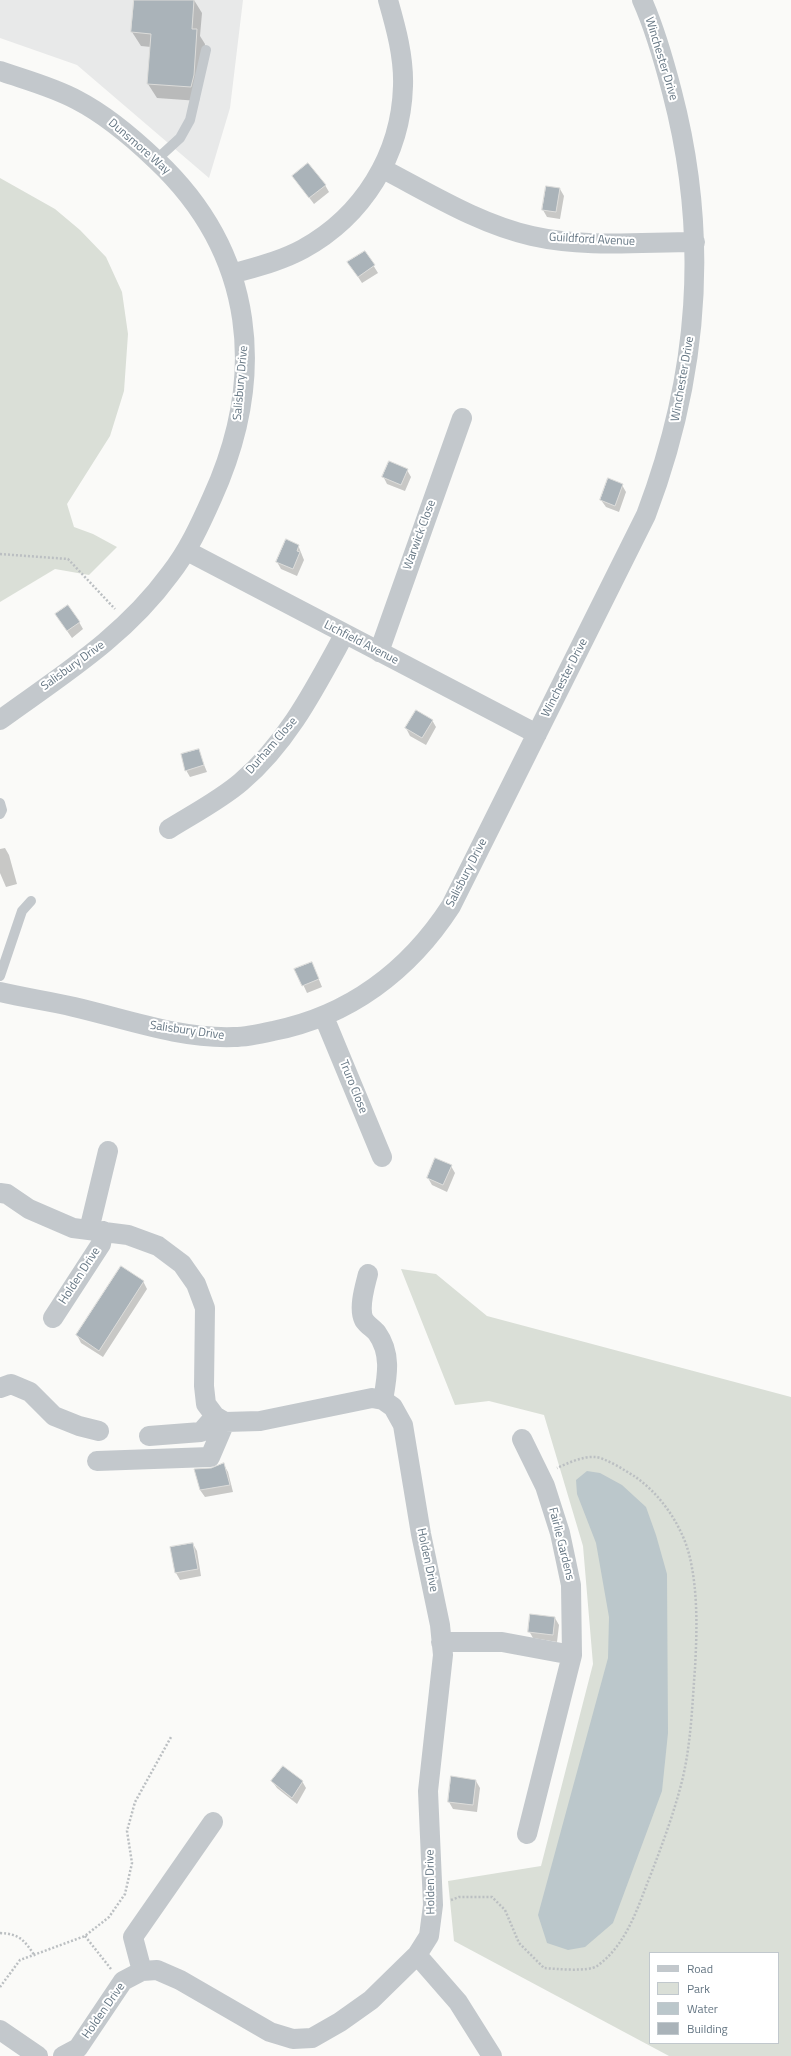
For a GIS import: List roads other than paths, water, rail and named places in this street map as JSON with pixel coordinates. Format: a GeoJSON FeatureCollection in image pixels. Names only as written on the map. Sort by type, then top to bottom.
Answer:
{"type":"FeatureCollection","features":[{"type":"Feature","properties":{"kind":"street"},"geometry":{"type":"LineString","coordinates":[[232,274],[282,258],[303,249],[328,233],[358,206],[383,169],[395,137],[402,109],[403,85],[398,34],[388,0]]}},
{"type":"Feature","properties":{"kind":"street","name":"Winchester Drive"},"geometry":{"type":"LineString","coordinates":[[537,734],[646,515],[678,418],[688,360],[693,307],[695,242],[688,169],[682,130],[659,46],[642,0]]}},
{"type":"Feature","properties":{"kind":"street","name":"Dunsmore Way"},"geometry":{"type":"LineString","coordinates":[[0,71],[51,88],[78,100],[128,135],[172,175],[201,212],[221,248],[232,274]]}},
{"type":"Feature","properties":{"kind":"street","name":"Guildford Avenue"},"geometry":{"type":"LineString","coordinates":[[383,169],[485,221],[531,236],[575,242],[695,242]]}},
{"type":"Feature","properties":{"kind":"street","name":"Salisbury Drive"},"geometry":{"type":"LineString","coordinates":[[0,720],[101,647],[128,623],[169,576],[187,551],[223,472],[238,422],[242,395],[245,347],[244,324],[232,274]]}},
{"type":"Feature","properties":{"kind":"street","name":"Warwick Close"},"geometry":{"type":"LineString","coordinates":[[379,652],[462,418]]}},
{"type":"Feature","properties":{"kind":"street","name":"Lichfield Avenue"},"geometry":{"type":"LineString","coordinates":[[187,551],[344,635],[537,734]]}},
{"type":"Feature","properties":{"kind":"street","name":"Durham Close"},"geometry":{"type":"LineString","coordinates":[[169,829],[240,783],[266,758],[304,708],[344,635]]}},
{"type":"Feature","properties":{"kind":"street","name":"Salisbury Drive"},"geometry":{"type":"LineString","coordinates":[[0,992],[73,1007],[144,1025],[208,1036],[235,1037],[262,1033],[305,1024],[324,1017],[376,987],[428,940],[451,906],[537,734]]}},
{"type":"Feature","properties":{"kind":"street","name":"Truro Close"},"geometry":{"type":"LineString","coordinates":[[324,1017],[382,1157]]}},
{"type":"Feature","properties":{"kind":"street","name":"Holden Drive"},"geometry":{"type":"LineString","coordinates":[[53,1318],[101,1244],[96,1231],[108,1151]]}},
{"type":"Feature","properties":{"kind":"street","name":"Holden Drive"},"geometry":{"type":"LineString","coordinates":[[0,1193],[7,1194],[29,1209],[73,1228],[128,1234],[158,1246],[182,1264],[196,1284],[205,1308],[204,1386],[206,1404],[220,1419]]}},
{"type":"Feature","properties":{"kind":"street"},"geometry":{"type":"LineString","coordinates":[[149,1436],[201,1432],[220,1419],[260,1421],[372,1398],[383,1400],[388,1369],[385,1350],[377,1333],[364,1320],[362,1306],[368,1274]]}},
{"type":"Feature","properties":{"kind":"street"},"geometry":{"type":"LineString","coordinates":[[0,1388],[10,1384],[30,1392],[54,1416],[79,1426],[99,1431]]}},
{"type":"Feature","properties":{"kind":"street","name":"Holden Drive"},"geometry":{"type":"LineString","coordinates":[[63,2056],[78,2048],[123,1981],[142,1971],[157,1970],[180,1980],[270,2032],[293,2039],[304,2047],[312,2038],[333,2026],[371,2000],[417,1955],[429,1936],[433,1905],[428,1791],[442,1655],[442,1642],[440,1625],[421,1534],[403,1425],[399,1415],[383,1400]]}},
{"type":"Feature","properties":{"kind":"street"},"geometry":{"type":"LineString","coordinates":[[97,1461],[210,1457],[220,1419]]}},
{"type":"Feature","properties":{"kind":"street","name":"Fairlie Gardens"},"geometry":{"type":"LineString","coordinates":[[522,1440],[545,1486],[560,1533],[571,1585],[572,1655],[527,1834]]}},
{"type":"Feature","properties":{"kind":"street"},"geometry":{"type":"LineString","coordinates":[[442,1642],[502,1642],[572,1655]]}},
{"type":"Feature","properties":{"kind":"street"},"geometry":{"type":"LineString","coordinates":[[142,1971],[133,1936],[213,1822]]}},
{"type":"Feature","properties":{"kind":"street"},"geometry":{"type":"LineString","coordinates":[[417,1955],[458,2002],[492,2056]]}},
{"type":"Feature","properties":{"kind":"street"},"geometry":{"type":"LineString","coordinates":[[0,2030],[38,2056]]}},
{"type":"Feature","properties":{"kind":"lane"},"geometry":{"type":"LineString","coordinates":[[156,160],[180,138],[190,120],[206,50]]}},
{"type":"Feature","properties":{"kind":"lane"},"geometry":{"type":"LineString","coordinates":[[0,803],[2,810],[0,814]]}},
{"type":"Feature","properties":{"kind":"lane"},"geometry":{"type":"LineString","coordinates":[[0,976],[22,911],[31,900]]}},
{"type":"Feature","properties":{"kind":"water"},"geometry":{"type":"Polygon","coordinates":[[[587,1471],[600,1473],[622,1485],[646,1507],[656,1535],[667,1574],[668,1733],[662,1791],[613,1923],[585,1947],[568,1950],[547,1943],[538,1915],[608,1658],[609,1617],[596,1543],[577,1494],[576,1480],[587,1471]]]}}]}
